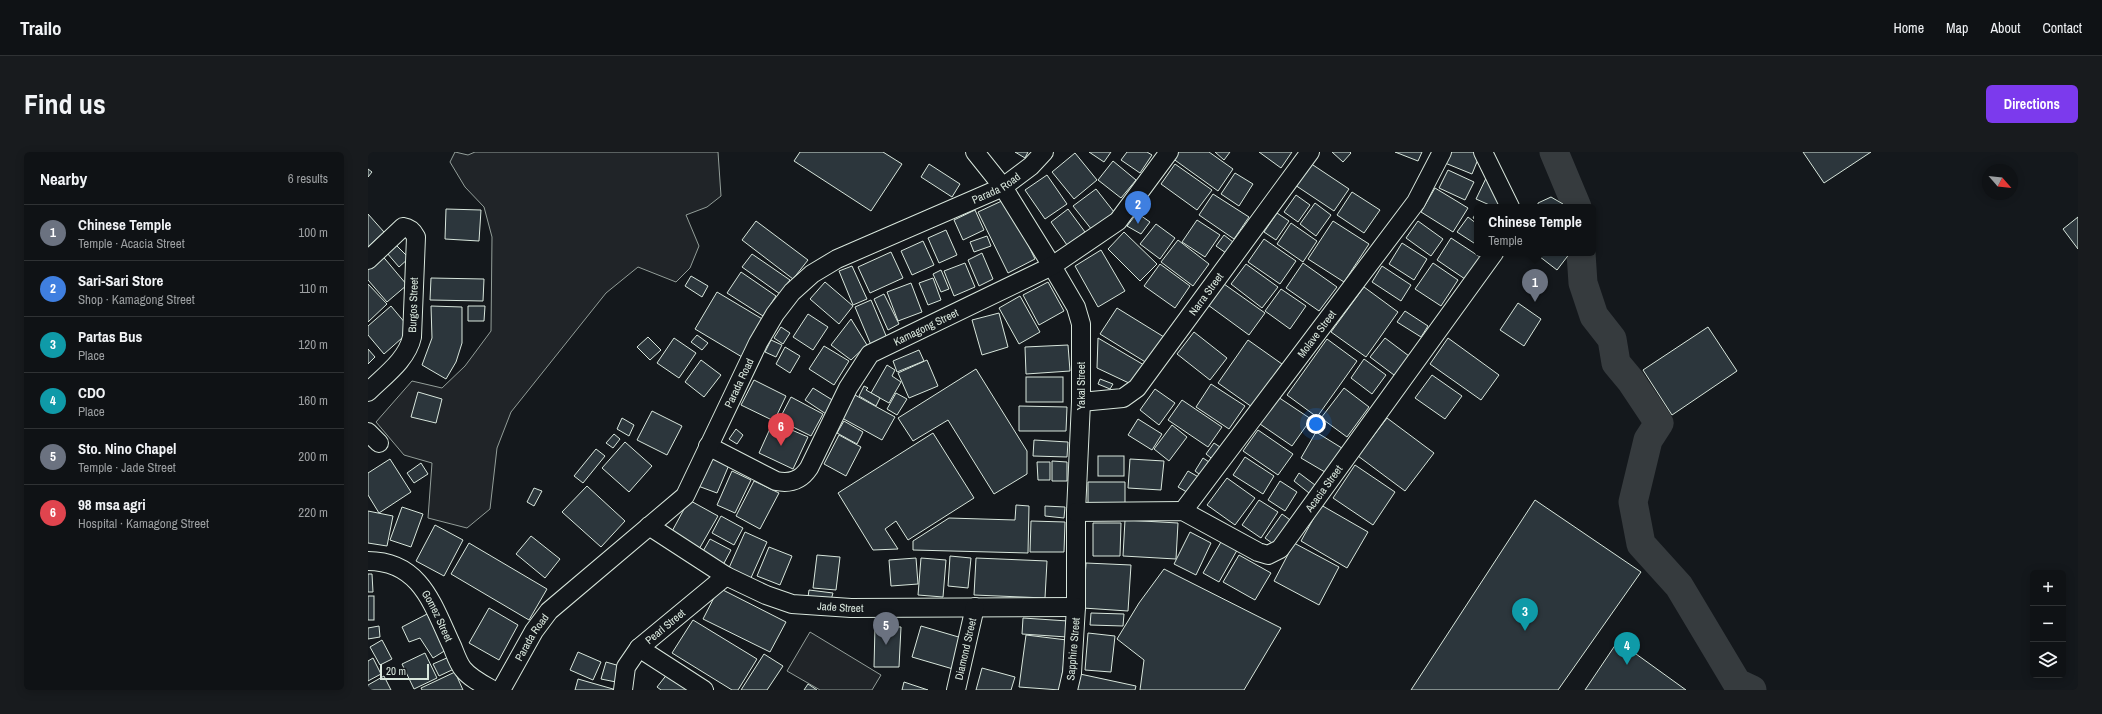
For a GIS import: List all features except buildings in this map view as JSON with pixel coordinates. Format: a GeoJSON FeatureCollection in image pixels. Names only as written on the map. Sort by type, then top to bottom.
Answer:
{"type":"FeatureCollection","features":[{"type":"Feature","properties":{"kind":"street","name":"Yakal Street"},"geometry":{"type":"LineString","coordinates":[[975,152],[1003,187],[1052,266],[1076,307],[1081,324],[1081,402],[1076,512],[1076,607]]}},
{"type":"Feature","properties":{"kind":"street","name":"Parada Road"},"geometry":{"type":"LineString","coordinates":[[501,690],[534,631],[549,611],[685,496],[758,343],[792,292],[812,274],[837,259],[1003,187],[1031,166],[1044,152]]}},
{"type":"Feature","properties":{"kind":"street","name":"Kamagong Street"},"geometry":{"type":"LineString","coordinates":[[708,446],[776,481],[787,483],[796,481],[804,475],[809,468],[848,388],[870,354],[1052,266],[1118,221],[1169,152]]}},
{"type":"Feature","properties":{"kind":"street","name":"Narra Street"},"geometry":{"type":"LineString","coordinates":[[1081,402],[1123,398],[1137,388],[1310,152]]}},
{"type":"Feature","properties":{"kind":"street","name":"Molave Street"},"geometry":{"type":"LineString","coordinates":[[1183,511],[1416,202],[1442,152]]}},
{"type":"Feature","properties":{"kind":"street"},"geometry":{"type":"LineString","coordinates":[[1483,152],[1509,204]]}},
{"type":"Feature","properties":{"kind":"street","name":"Burgos Street"},"geometry":{"type":"LineString","coordinates":[[368,260],[403,227],[408,228],[416,237],[412,337],[410,346],[402,358],[368,392]]}},
{"type":"Feature","properties":{"kind":"street","name":"Acacia Street"},"geometry":{"type":"LineString","coordinates":[[1076,512],[1183,511],[1258,552],[1268,555],[1280,549],[1492,256]]}},
{"type":"Feature","properties":{"kind":"street","name":"Jade Street"},"geometry":{"type":"LineString","coordinates":[[649,526],[726,576],[766,595],[792,604],[852,608],[1076,607]]}},
{"type":"Feature","properties":{"kind":"street","name":"Gomez Street"},"geometry":{"type":"LineString","coordinates":[[368,561],[382,561],[409,572],[426,591],[462,668],[472,678],[493,690]]}},
{"type":"Feature","properties":{"kind":"street","name":"Pearl Street"},"geometry":{"type":"LineString","coordinates":[[623,690],[626,667],[639,648],[726,576]]}},
{"type":"Feature","properties":{"kind":"street","name":"Diamond Street"},"geometry":{"type":"LineString","coordinates":[[956,690],[975,607]]}},
{"type":"Feature","properties":{"kind":"street","name":"Sapphire Street"},"geometry":{"type":"LineString","coordinates":[[1068,690],[1072,673],[1076,607]]}},
{"type":"Feature","properties":{"kind":"street"},"geometry":{"type":"LineString","coordinates":[[639,648],[704,690]]}},
{"type":"Feature","properties":{"kind":"shaded area"},"geometry":{"type":"Polygon","coordinates":[[[455,152],[468,155],[475,152],[718,152],[721,196],[707,207],[686,215],[699,246],[690,268],[676,282],[638,267],[606,293],[511,412],[497,448],[490,509],[467,528],[428,518],[432,463],[404,455],[376,422],[412,381],[442,388],[465,366],[491,331],[492,237],[484,207],[465,187],[450,162],[455,152]]]}},
{"type":"Feature","properties":{"kind":"shaded area"},"geometry":{"type":"Polygon","coordinates":[[[810,632],[881,675],[872,690],[820,690],[787,671],[810,632]]]}},
{"type":"Feature","properties":{"kind":"waterway"},"geometry":{"type":"LineString","coordinates":[[1554,152],[1576,204]]}},
{"type":"Feature","properties":{"kind":"waterway"},"geometry":{"type":"LineString","coordinates":[[1581,256],[1583,283],[1594,316],[1612,339],[1616,363],[1631,381],[1659,423],[1648,440],[1633,502],[1641,544],[1679,586],[1737,683],[1752,690]]}},
{"type":"Feature","properties":{"kind":"place","name":"Sari-Sari Store"},"geometry":{"type":"Point","coordinates":[1138,224]}},
{"type":"Feature","properties":{"kind":"place","name":"Chinese Temple"},"geometry":{"type":"Point","coordinates":[1535,302]}},
{"type":"Feature","properties":{"kind":"place","name":"98 msa agri"},"geometry":{"type":"Point","coordinates":[781,446]}},
{"type":"Feature","properties":{"kind":"place","name":"Partas Bus"},"geometry":{"type":"Point","coordinates":[1525,631]}},
{"type":"Feature","properties":{"kind":"place","name":"Sto. Nino Chapel"},"geometry":{"type":"Point","coordinates":[886,645]}},
{"type":"Feature","properties":{"kind":"place","name":"CDO"},"geometry":{"type":"Point","coordinates":[1627,665]}}]}
